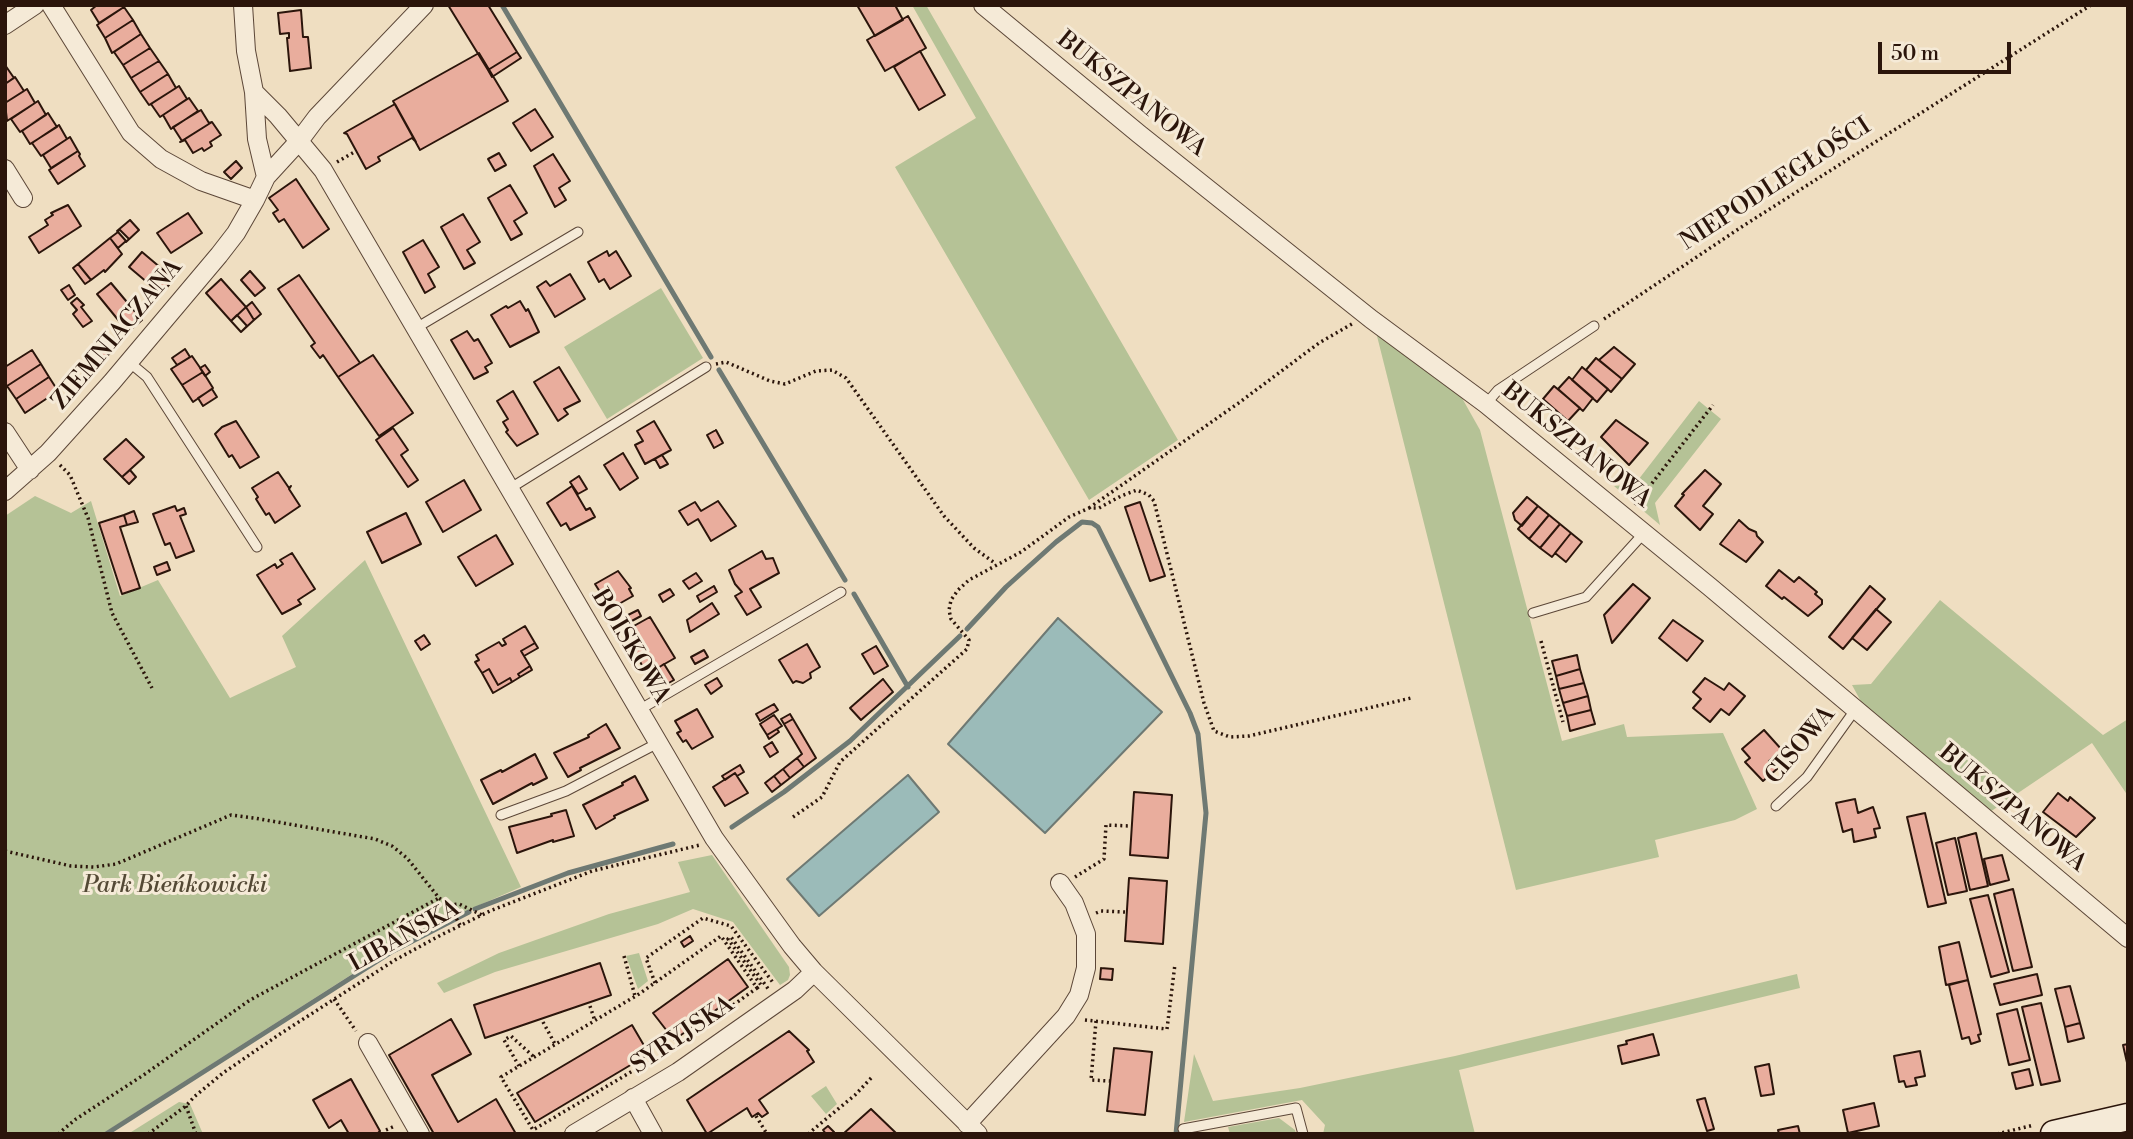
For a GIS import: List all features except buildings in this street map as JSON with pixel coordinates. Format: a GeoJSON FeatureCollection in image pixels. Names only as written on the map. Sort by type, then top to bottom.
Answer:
{"type":"FeatureCollection","features":[{"type":"Feature","properties":{"kind":"street"},"geometry":{"type":"LineString","coordinates":[[5,25],[35,5]]}},
{"type":"Feature","properties":{"kind":"street"},"geometry":{"type":"LineString","coordinates":[[51,5],[131,133],[161,159],[201,181],[255,200]]}},
{"type":"Feature","properties":{"kind":"street"},"geometry":{"type":"LineString","coordinates":[[243,5],[257,139],[265,177]]}},
{"type":"Feature","properties":{"kind":"street","name":"ZIEMNIACZANA"},"geometry":{"type":"LineString","coordinates":[[5,491],[48,453],[129,362],[236,233],[265,177],[299,141],[317,117],[424,5]]}},
{"type":"Feature","properties":{"kind":"street","name":"BUKSZPANOWA"},"geometry":{"type":"LineString","coordinates":[[983,5],[1139,134],[1371,319],[1486,404],[1625,517],[2128,937]]}},
{"type":"Feature","properties":{"kind":"street","name":"BOISKOWA"},"geometry":{"type":"LineString","coordinates":[[254,93],[323,170],[714,838],[814,972],[972,1129]]}},
{"type":"Feature","properties":{"kind":"street"},"geometry":{"type":"LineString","coordinates":[[5,169],[23,198]]}},
{"type":"Feature","properties":{"kind":"street"},"geometry":{"type":"LineString","coordinates":[[5,432],[30,470]]}},
{"type":"Feature","properties":{"kind":"street"},"geometry":{"type":"LineString","coordinates":[[972,1129],[1066,1016],[1079,995],[1086,968],[1086,934],[1065,881]]}},
{"type":"Feature","properties":{"kind":"street","name":"SYRYJSKA"},"geometry":{"type":"LineString","coordinates":[[574,1134],[678,1072],[784,998],[814,972]]}},
{"type":"Feature","properties":{"kind":"street"},"geometry":{"type":"LineString","coordinates":[[368,1043],[420,1134]]}},
{"type":"Feature","properties":{"kind":"street"},"geometry":{"type":"LineString","coordinates":[[634,1098],[653,1134]]}},
{"type":"Feature","properties":{"kind":"street"},"geometry":{"type":"LineString","coordinates":[[2054,1134],[2128,1117]]}},
{"type":"Feature","properties":{"kind":"lane"},"geometry":{"type":"LineString","coordinates":[[414,329],[578,232]]}},
{"type":"Feature","properties":{"kind":"lane"},"geometry":{"type":"LineString","coordinates":[[1486,404],[1498,390],[1594,326]]}},
{"type":"Feature","properties":{"kind":"lane"},"geometry":{"type":"LineString","coordinates":[[129,362],[147,377],[257,547]]}},
{"type":"Feature","properties":{"kind":"lane"},"geometry":{"type":"LineString","coordinates":[[509,489],[706,367]]}},
{"type":"Feature","properties":{"kind":"lane"},"geometry":{"type":"LineString","coordinates":[[1533,613],[1586,597],[1644,533]]}},
{"type":"Feature","properties":{"kind":"lane"},"geometry":{"type":"LineString","coordinates":[[639,710],[841,592]]}},
{"type":"Feature","properties":{"kind":"lane","name":"CISOWA"},"geometry":{"type":"LineString","coordinates":[[1776,806],[1807,777],[1855,710]]}},
{"type":"Feature","properties":{"kind":"lane"},"geometry":{"type":"LineString","coordinates":[[501,815],[566,791],[658,743]]}},
{"type":"Feature","properties":{"kind":"lane"},"geometry":{"type":"LineString","coordinates":[[1183,1129],[1297,1108],[1303,1134]]}},
{"type":"Feature","properties":{"kind":"path","name":"NIEPODLEGŁOŚCI"},"geometry":{"type":"LineString","coordinates":[[1594,326],[1743,226],[2091,5]]}},
{"type":"Feature","properties":{"kind":"path"},"geometry":{"type":"LineString","coordinates":[[793,817],[822,797],[839,762],[967,649],[969,640],[951,619],[949,610],[951,600],[969,580],[1021,552],[1069,517],[1088,508],[1319,343],[1346,326],[1371,319]]}},
{"type":"Feature","properties":{"kind":"path"},"geometry":{"type":"LineString","coordinates":[[706,367],[726,362],[770,381],[785,384],[816,371],[832,370],[846,378],[944,516],[974,548],[996,564]]}},
{"type":"Feature","properties":{"kind":"path"},"geometry":{"type":"LineString","coordinates":[[1625,517],[1713,405]]}},
{"type":"Feature","properties":{"kind":"path"},"geometry":{"type":"LineString","coordinates":[[48,453],[70,475],[88,517],[112,613],[152,688]]}},
{"type":"Feature","properties":{"kind":"path"},"geometry":{"type":"LineString","coordinates":[[1088,508],[1099,508],[1137,490],[1149,495],[1154,501],[1207,714],[1214,731],[1222,736],[1248,736],[1411,698]]}},
{"type":"Feature","properties":{"kind":"path"},"geometry":{"type":"LineString","coordinates":[[1541,641],[1563,722]]}},
{"type":"Feature","properties":{"kind":"path"},"geometry":{"type":"LineString","coordinates":[[5,851],[71,866],[116,864],[231,815],[375,839],[392,846],[407,858],[439,898],[450,906],[460,925]]}},
{"type":"Feature","properties":{"kind":"path"},"geometry":{"type":"LineString","coordinates":[[1065,881],[1104,859],[1105,825],[1130,826]]}},
{"type":"Feature","properties":{"kind":"path","name":"LIBAŃSKA"},"geometry":{"type":"LineString","coordinates":[[148,1134],[186,1106],[223,1073],[395,960],[460,925],[592,871],[701,844],[714,838]]}},
{"type":"Feature","properties":{"kind":"path"},"geometry":{"type":"LineString","coordinates":[[58,1134],[250,1000],[439,898]]}},
{"type":"Feature","properties":{"kind":"path"},"geometry":{"type":"LineString","coordinates":[[450,906],[459,904],[482,915]]}},
{"type":"Feature","properties":{"kind":"path"},"geometry":{"type":"LineString","coordinates":[[1082,920],[1101,911],[1125,912]]}},
{"type":"Feature","properties":{"kind":"path"},"geometry":{"type":"LineString","coordinates":[[655,983],[646,958],[703,918],[731,926],[784,998]]}},
{"type":"Feature","properties":{"kind":"path"},"geometry":{"type":"LineString","coordinates":[[636,1069],[533,1130],[501,1077],[635,996],[721,936],[757,988]]}},
{"type":"Feature","properties":{"kind":"path"},"geometry":{"type":"LineString","coordinates":[[687,1038],[761,985],[728,939],[731,937],[763,981]]}},
{"type":"Feature","properties":{"kind":"path"},"geometry":{"type":"LineString","coordinates":[[624,956],[635,996]]}},
{"type":"Feature","properties":{"kind":"path"},"geometry":{"type":"LineString","coordinates":[[1079,1019],[1167,1029],[1175,964]]}},
{"type":"Feature","properties":{"kind":"path"},"geometry":{"type":"LineString","coordinates":[[334,999],[348,1022],[368,1043]]}},
{"type":"Feature","properties":{"kind":"path"},"geometry":{"type":"LineString","coordinates":[[590,1006],[595,1021]]}},
{"type":"Feature","properties":{"kind":"path"},"geometry":{"type":"LineString","coordinates":[[1096,1021],[1091,1080],[1110,1081]]}},
{"type":"Feature","properties":{"kind":"path"},"geometry":{"type":"LineString","coordinates":[[543,1023],[555,1044]]}},
{"type":"Feature","properties":{"kind":"path"},"geometry":{"type":"LineString","coordinates":[[519,1066],[504,1040],[512,1036],[534,1057]]}},
{"type":"Feature","properties":{"kind":"path"},"geometry":{"type":"LineString","coordinates":[[808,1134],[855,1095],[873,1076]]}},
{"type":"Feature","properties":{"kind":"path"},"geometry":{"type":"LineString","coordinates":[[186,1106],[196,1134]]}},
{"type":"Feature","properties":{"kind":"path"},"geometry":{"type":"LineString","coordinates":[[756,1116],[767,1134]]}},
{"type":"Feature","properties":{"kind":"path"},"geometry":{"type":"LineString","coordinates":[[386,1130],[397,1125]]}},
{"type":"Feature","properties":{"kind":"green space"},"geometry":{"type":"Polygon","coordinates":[[[912,5],[926,5],[1178,440],[1089,500],[895,167],[976,118],[912,5]]]}},
{"type":"Feature","properties":{"kind":"green space"},"geometry":{"type":"Polygon","coordinates":[[[661,288],[703,358],[607,419],[564,347],[661,288]]]}},
{"type":"Feature","properties":{"kind":"green space"},"geometry":{"type":"Polygon","coordinates":[[[1375,328],[1462,398],[1480,430],[1562,741],[1624,724],[1627,737],[1723,733],[1757,809],[1735,820],[1655,840],[1659,857],[1516,890],[1375,328]]]}},
{"type":"Feature","properties":{"kind":"green space"},"geometry":{"type":"Polygon","coordinates":[[[1699,401],[1721,419],[1655,503],[1660,525],[1614,486],[1635,484],[1699,401]]]}},
{"type":"Feature","properties":{"kind":"green space","name":"Park Bieńkowicki"},"geometry":{"type":"Polygon","coordinates":[[[35,496],[71,513],[91,501],[120,596],[158,580],[230,698],[296,667],[282,636],[365,560],[521,887],[393,948],[102,1134],[5,1134],[5,516],[35,496]]]}},
{"type":"Feature","properties":{"kind":"green space"},"geometry":{"type":"Polygon","coordinates":[[[1940,600],[2103,735],[2128,719],[2128,796],[2092,743],[1987,814],[1864,707],[1852,685],[1871,684],[1940,600]]]}},
{"type":"Feature","properties":{"kind":"green space"},"geometry":{"type":"Polygon","coordinates":[[[712,855],[789,967],[788,980],[780,985],[733,922],[693,909],[658,924],[495,972],[444,993],[437,983],[499,953],[609,914],[690,892],[678,862],[712,855]]]}},
{"type":"Feature","properties":{"kind":"green space"},"geometry":{"type":"Polygon","coordinates":[[[639,953],[648,981],[638,989],[626,956],[639,953]]]}},
{"type":"Feature","properties":{"kind":"green space"},"geometry":{"type":"Polygon","coordinates":[[[1797,974],[1800,988],[1459,1070],[1475,1134],[1323,1134],[1325,1125],[1302,1100],[1184,1122],[1194,1054],[1213,1101],[1300,1088],[1455,1056],[1797,974]]]}},
{"type":"Feature","properties":{"kind":"green space"},"geometry":{"type":"Polygon","coordinates":[[[826,1086],[837,1104],[826,1114],[811,1096],[826,1086]]]}},
{"type":"Feature","properties":{"kind":"green space"},"geometry":{"type":"Polygon","coordinates":[[[179,1102],[190,1104],[203,1134],[128,1134],[179,1102]]]}},
{"type":"Feature","properties":{"kind":"green space"},"geometry":{"type":"Polygon","coordinates":[[[1279,1118],[1295,1130],[1296,1134],[1230,1134],[1228,1127],[1279,1118]]]}},
{"type":"Feature","properties":{"kind":"water"},"geometry":{"type":"Polygon","coordinates":[[[1058,618],[1162,712],[1045,833],[948,744],[1058,618]]]}},
{"type":"Feature","properties":{"kind":"water"},"geometry":{"type":"Polygon","coordinates":[[[908,775],[939,812],[819,916],[787,879],[908,775]]]}},
{"type":"Feature","properties":{"kind":"waterway"},"geometry":{"type":"LineString","coordinates":[[502,5],[711,357]]}},
{"type":"Feature","properties":{"kind":"waterway"},"geometry":{"type":"LineString","coordinates":[[719,370],[845,580]]}},
{"type":"Feature","properties":{"kind":"waterway"},"geometry":{"type":"LineString","coordinates":[[967,629],[1006,587],[1056,542],[1082,522],[1092,523],[1098,527],[1190,713],[1198,734],[1206,813],[1176,1134]]}},
{"type":"Feature","properties":{"kind":"waterway"},"geometry":{"type":"LineString","coordinates":[[854,594],[908,687]]}},
{"type":"Feature","properties":{"kind":"waterway"},"geometry":{"type":"LineString","coordinates":[[732,827],[784,792],[850,741],[960,636]]}},
{"type":"Feature","properties":{"kind":"waterway"},"geometry":{"type":"LineString","coordinates":[[475,909],[568,873],[673,844]]}},
{"type":"Feature","properties":{"kind":"waterway"},"geometry":{"type":"LineString","coordinates":[[106,1134],[393,951],[469,912]]}}]}
